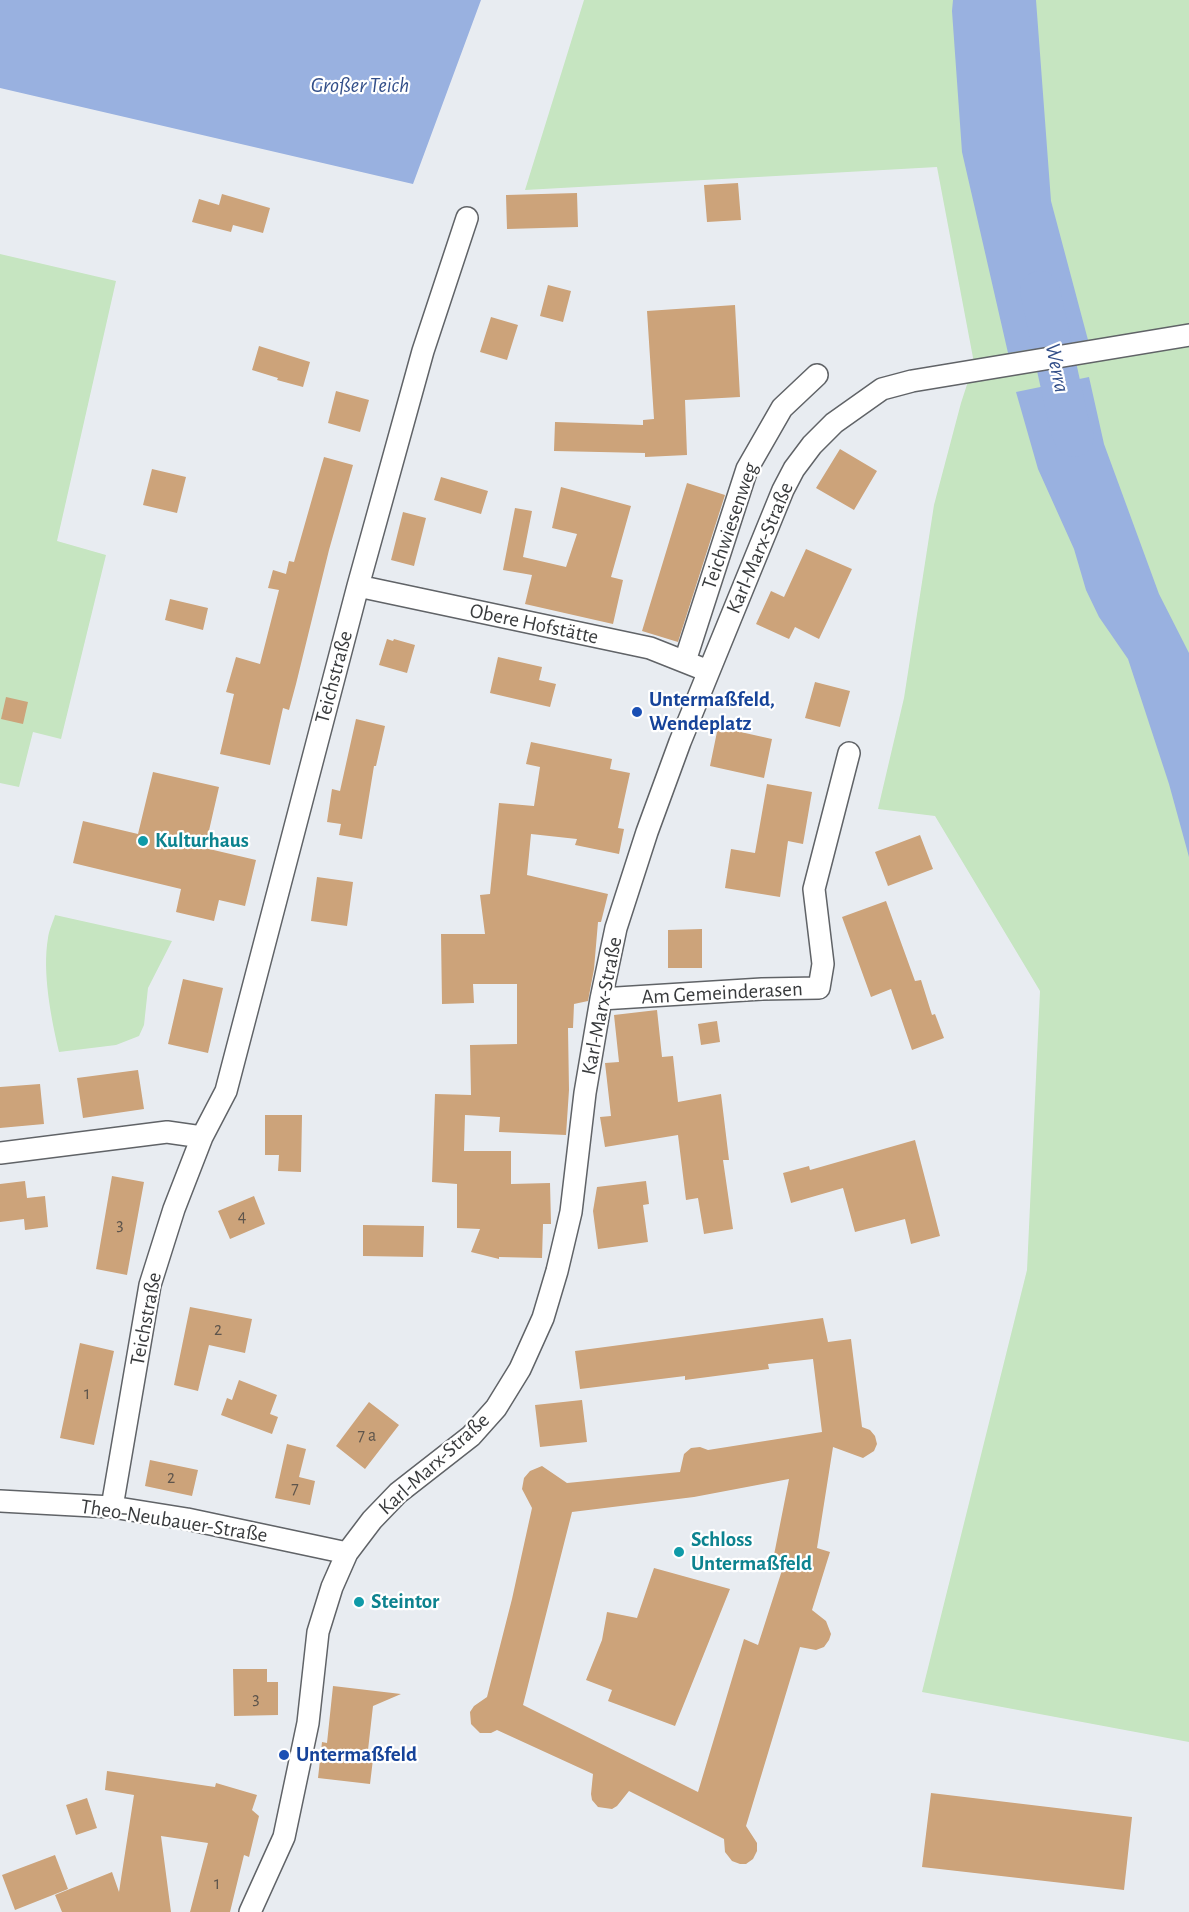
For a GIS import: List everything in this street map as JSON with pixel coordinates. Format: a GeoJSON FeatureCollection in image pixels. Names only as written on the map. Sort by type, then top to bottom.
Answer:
{"type":"FeatureCollection","features":[{"type":"Feature","properties":{"kind":"street","name":"Teichstraße"},"geometry":{"type":"LineString","coordinates":[[112,1507],[150,1285],[174,1209],[202,1137],[226,1091],[358,586],[423,351],[467,218]]}},
{"type":"Feature","properties":{"kind":"street","name":"Karl-Marx-Straße"},"geometry":{"type":"LineString","coordinates":[[250,1912],[284,1837],[308,1723],[318,1632],[332,1587],[347,1553],[372,1520],[398,1493],[471,1436],[496,1408],[520,1369],[543,1318],[571,1212],[585,1094],[616,928],[647,832],[708,671],[794,469],[834,423],[882,389],[912,381],[1189,335]]}},
{"type":"Feature","properties":{"kind":"street","name":"Teichwiesenweg"},"geometry":{"type":"LineString","coordinates":[[685,661],[747,469],[782,408],[817,375]]}},
{"type":"Feature","properties":{"kind":"street","name":"Obere Hofstätte"},"geometry":{"type":"LineString","coordinates":[[358,586],[650,648],[708,671]]}},
{"type":"Feature","properties":{"kind":"street","name":"Am Gemeinderasen"},"geometry":{"type":"LineString","coordinates":[[601,999],[762,989],[819,988],[823,964],[814,889],[849,753]]}},
{"type":"Feature","properties":{"kind":"street"},"geometry":{"type":"LineString","coordinates":[[0,1154],[167,1132],[202,1137]]}},
{"type":"Feature","properties":{"kind":"street","name":"Theo-Neubauer-Straße"},"geometry":{"type":"LineString","coordinates":[[0,1501],[112,1507],[187,1519],[347,1553]]}},
{"type":"Feature","properties":{"kind":"green space"},"geometry":{"type":"Polygon","coordinates":[[[584,0],[1189,0],[1189,1742],[922,1692],[1027,1270],[1040,991],[935,816],[878,809],[904,698],[934,505],[974,363],[937,167],[525,190],[584,0]]]}},
{"type":"Feature","properties":{"kind":"green space"},"geometry":{"type":"Polygon","coordinates":[[[0,254],[116,281],[57,541],[106,555],[61,739],[33,732],[19,787],[0,783],[0,254]]]}},
{"type":"Feature","properties":{"kind":"green space"},"geometry":{"type":"Polygon","coordinates":[[[55,915],[172,941],[148,988],[144,1025],[139,1036],[116,1045],[59,1052],[50,1010],[46,965],[46,951],[55,915]]]}},
{"type":"Feature","properties":{"kind":"water","name":"Großer Teich"},"geometry":{"type":"Polygon","coordinates":[[[0,0],[481,0],[413,184],[0,88],[0,0]]]}},
{"type":"Feature","properties":{"kind":"water"},"geometry":{"type":"Polygon","coordinates":[[[953,0],[1036,0],[1051,201],[1088,340],[1008,353],[962,152],[953,0]]]}},
{"type":"Feature","properties":{"kind":"water"},"geometry":{"type":"Polygon","coordinates":[[[1089,377],[1104,444],[1159,594],[1189,653],[1189,857],[1169,784],[1128,659],[1099,617],[1086,590],[1074,549],[1038,469],[1016,392],[1089,377]]]}},
{"type":"Feature","properties":{"kind":"building"},"geometry":{"type":"Polygon","coordinates":[[[738,183],[741,220],[707,222],[704,185],[738,183]]]}},
{"type":"Feature","properties":{"kind":"building"},"geometry":{"type":"Polygon","coordinates":[[[577,193],[578,227],[507,229],[506,195],[577,193]]]}},
{"type":"Feature","properties":{"kind":"building"},"geometry":{"type":"Polygon","coordinates":[[[222,194],[270,208],[263,233],[233,225],[231,232],[192,222],[199,199],[219,205],[222,194]]]}},
{"type":"Feature","properties":{"kind":"building"},"geometry":{"type":"Polygon","coordinates":[[[548,285],[571,291],[563,322],[540,316],[548,285]]]}},
{"type":"Feature","properties":{"kind":"building"},"geometry":{"type":"Polygon","coordinates":[[[735,305],[740,397],[685,400],[687,455],[645,457],[645,453],[554,451],[555,422],[643,425],[643,420],[654,419],[647,311],[735,305]]]}},
{"type":"Feature","properties":{"kind":"building"},"geometry":{"type":"Polygon","coordinates":[[[491,317],[518,325],[507,360],[480,352],[491,317]]]}},
{"type":"Feature","properties":{"kind":"building"},"geometry":{"type":"Polygon","coordinates":[[[259,346],[310,362],[303,387],[252,370],[259,346]]]}},
{"type":"Feature","properties":{"kind":"building"},"geometry":{"type":"Polygon","coordinates":[[[336,391],[369,400],[360,432],[328,423],[336,391]]]}},
{"type":"Feature","properties":{"kind":"building"},"geometry":{"type":"Polygon","coordinates":[[[840,449],[877,471],[854,510],[816,488],[840,449]]]}},
{"type":"Feature","properties":{"kind":"building"},"geometry":{"type":"Polygon","coordinates":[[[324,457],[353,465],[289,710],[283,708],[270,765],[220,754],[234,694],[226,692],[236,657],[260,664],[279,590],[268,588],[273,570],[286,574],[289,561],[294,562],[324,457]]]}},
{"type":"Feature","properties":{"kind":"building"},"geometry":{"type":"Polygon","coordinates":[[[152,469],[186,477],[177,513],[143,505],[152,469]]]}},
{"type":"Feature","properties":{"kind":"building"},"geometry":{"type":"Polygon","coordinates":[[[441,477],[488,491],[481,514],[434,500],[441,477]]]}},
{"type":"Feature","properties":{"kind":"building"},"geometry":{"type":"Polygon","coordinates":[[[687,483],[725,495],[678,642],[642,631],[687,483]]]}},
{"type":"Feature","properties":{"kind":"building"},"geometry":{"type":"Polygon","coordinates":[[[561,487],[631,506],[611,577],[623,580],[613,624],[525,604],[532,575],[503,570],[515,508],[532,511],[523,557],[566,567],[577,534],[552,528],[561,487]]]}},
{"type":"Feature","properties":{"kind":"building"},"geometry":{"type":"Polygon","coordinates":[[[403,512],[426,518],[414,566],[391,560],[403,512]]]}},
{"type":"Feature","properties":{"kind":"building"},"geometry":{"type":"Polygon","coordinates":[[[806,549],[852,569],[819,639],[795,627],[789,639],[756,624],[771,591],[784,597],[806,549]]]}},
{"type":"Feature","properties":{"kind":"building"},"geometry":{"type":"Polygon","coordinates":[[[170,599],[208,608],[203,630],[165,620],[170,599]]]}},
{"type":"Feature","properties":{"kind":"building"},"geometry":{"type":"Polygon","coordinates":[[[387,639],[415,645],[407,673],[379,665],[387,639]]]}},
{"type":"Feature","properties":{"kind":"building"},"geometry":{"type":"Polygon","coordinates":[[[498,657],[542,667],[539,680],[556,684],[550,707],[490,693],[498,657]]]}},
{"type":"Feature","properties":{"kind":"building"},"geometry":{"type":"Polygon","coordinates":[[[815,682],[850,691],[840,727],[805,718],[815,682]]]}},
{"type":"Feature","properties":{"kind":"building"},"geometry":{"type":"Polygon","coordinates":[[[6,697],[28,702],[23,724],[1,719],[6,697]]]}},
{"type":"Feature","properties":{"kind":"building"},"geometry":{"type":"Polygon","coordinates":[[[356,719],[385,726],[376,766],[374,766],[362,839],[339,835],[341,824],[327,822],[332,789],[340,791],[356,719]]]}},
{"type":"Feature","properties":{"kind":"building"},"geometry":{"type":"Polygon","coordinates":[[[718,727],[772,739],[764,778],[710,766],[718,727]]]}},
{"type":"Feature","properties":{"kind":"building"},"geometry":{"type":"Polygon","coordinates":[[[531,742],[612,759],[610,769],[630,773],[618,828],[624,829],[619,854],[575,845],[577,839],[531,834],[527,875],[608,894],[601,922],[598,922],[594,969],[588,1001],[574,1004],[573,1028],[568,1028],[569,1090],[566,1135],[499,1132],[500,1117],[465,1115],[464,1151],[511,1151],[511,1184],[550,1183],[551,1224],[543,1224],[542,1258],[499,1257],[499,1259],[471,1252],[480,1229],[457,1228],[457,1184],[432,1182],[435,1094],[471,1095],[470,1045],[517,1044],[517,984],[473,984],[474,1003],[442,1004],[441,934],[485,934],[480,895],[490,894],[499,803],[534,806],[540,767],[526,764],[531,742]]]}},
{"type":"Feature","properties":{"kind":"building","name":"Kulturhaus"},"geometry":{"type":"Polygon","coordinates":[[[153,772],[219,787],[205,848],[256,860],[245,906],[219,900],[214,921],[176,912],[181,889],[73,863],[83,821],[138,834],[153,772]]]}},
{"type":"Feature","properties":{"kind":"building"},"geometry":{"type":"Polygon","coordinates":[[[767,784],[812,792],[803,844],[788,841],[780,897],[725,888],[731,849],[755,853],[767,784]]]}},
{"type":"Feature","properties":{"kind":"building"},"geometry":{"type":"Polygon","coordinates":[[[920,835],[933,869],[888,886],[875,852],[920,835]]]}},
{"type":"Feature","properties":{"kind":"building"},"geometry":{"type":"Polygon","coordinates":[[[317,877],[353,882],[347,926],[311,921],[317,877]]]}},
{"type":"Feature","properties":{"kind":"building"},"geometry":{"type":"Polygon","coordinates":[[[886,901],[915,981],[921,980],[932,1015],[935,1014],[944,1038],[912,1050],[891,989],[871,997],[842,917],[886,901]]]}},
{"type":"Feature","properties":{"kind":"building"},"geometry":{"type":"Polygon","coordinates":[[[702,929],[702,968],[668,968],[668,930],[702,929]]]}},
{"type":"Feature","properties":{"kind":"building"},"geometry":{"type":"Polygon","coordinates":[[[183,979],[223,988],[208,1053],[168,1044],[183,979]]]}},
{"type":"Feature","properties":{"kind":"building"},"geometry":{"type":"Polygon","coordinates":[[[657,1010],[662,1057],[673,1056],[678,1102],[721,1094],[729,1160],[723,1160],[733,1229],[704,1234],[698,1198],[686,1200],[678,1135],[605,1147],[600,1117],[611,1116],[605,1063],[619,1062],[614,1015],[657,1010]]]}},
{"type":"Feature","properties":{"kind":"building"},"geometry":{"type":"Polygon","coordinates":[[[717,1021],[720,1042],[701,1045],[698,1024],[717,1021]]]}},
{"type":"Feature","properties":{"kind":"building"},"geometry":{"type":"Polygon","coordinates":[[[138,1070],[144,1109],[83,1118],[77,1078],[138,1070]]]}},
{"type":"Feature","properties":{"kind":"building"},"geometry":{"type":"Polygon","coordinates":[[[40,1084],[44,1124],[0,1128],[0,1087],[40,1084]]]}},
{"type":"Feature","properties":{"kind":"building"},"geometry":{"type":"Polygon","coordinates":[[[265,1115],[302,1115],[301,1172],[278,1171],[279,1155],[265,1155],[265,1115]]]}},
{"type":"Feature","properties":{"kind":"building"},"geometry":{"type":"Polygon","coordinates":[[[915,1140],[940,1236],[911,1244],[905,1219],[855,1232],[843,1188],[791,1203],[783,1173],[809,1166],[810,1170],[915,1140]]]}},
{"type":"Feature","properties":{"kind":"building"},"geometry":{"type":"Polygon","coordinates":[[[112,1176],[144,1182],[127,1275],[96,1269],[112,1176]]]}},
{"type":"Feature","properties":{"kind":"building"},"geometry":{"type":"Polygon","coordinates":[[[25,1181],[27,1198],[45,1196],[48,1227],[25,1230],[24,1219],[0,1222],[0,1184],[25,1181]]]}},
{"type":"Feature","properties":{"kind":"building"},"geometry":{"type":"Polygon","coordinates":[[[646,1181],[649,1204],[643,1205],[648,1242],[598,1249],[593,1211],[597,1187],[646,1181]]]}},
{"type":"Feature","properties":{"kind":"building"},"geometry":{"type":"Polygon","coordinates":[[[254,1196],[265,1224],[230,1239],[218,1211],[254,1196]]]}},
{"type":"Feature","properties":{"kind":"building"},"geometry":{"type":"Polygon","coordinates":[[[363,1225],[424,1226],[423,1257],[363,1256],[363,1225]]]}},
{"type":"Feature","properties":{"kind":"building"},"geometry":{"type":"Polygon","coordinates":[[[190,1307],[252,1319],[245,1353],[209,1345],[198,1391],[174,1385],[190,1307]]]}},
{"type":"Feature","properties":{"kind":"building"},"geometry":{"type":"Polygon","coordinates":[[[823,1318],[828,1342],[851,1339],[862,1427],[870,1430],[877,1444],[874,1451],[863,1458],[833,1447],[817,1548],[830,1552],[812,1610],[826,1621],[831,1634],[824,1647],[816,1650],[800,1647],[746,1826],[757,1843],[757,1851],[753,1859],[746,1864],[732,1861],[725,1852],[724,1839],[629,1791],[612,1809],[598,1807],[592,1800],[591,1794],[593,1774],[497,1730],[491,1733],[480,1733],[471,1724],[470,1712],[474,1706],[487,1697],[512,1599],[532,1508],[522,1489],[524,1478],[530,1471],[542,1466],[567,1483],[680,1472],[684,1454],[691,1448],[700,1447],[708,1450],[822,1432],[813,1359],[768,1364],[769,1369],[685,1380],[685,1376],[580,1389],[575,1351],[823,1318]],[[789,1479],[694,1497],[572,1512],[523,1705],[698,1792],[744,1639],[758,1645],[784,1564],[773,1560],[789,1479]]]}},
{"type":"Feature","properties":{"kind":"building"},"geometry":{"type":"Polygon","coordinates":[[[80,1343],[114,1351],[94,1445],[60,1438],[80,1343]]]}},
{"type":"Feature","properties":{"kind":"building"},"geometry":{"type":"Polygon","coordinates":[[[239,1380],[277,1395],[270,1414],[278,1417],[272,1434],[221,1415],[227,1398],[232,1400],[239,1380]]]}},
{"type":"Feature","properties":{"kind":"building"},"geometry":{"type":"Polygon","coordinates":[[[582,1400],[587,1442],[540,1447],[535,1405],[582,1400]]]}},
{"type":"Feature","properties":{"kind":"building"},"geometry":{"type":"Polygon","coordinates":[[[369,1402],[399,1425],[365,1469],[336,1446],[369,1402]]]}},
{"type":"Feature","properties":{"kind":"building"},"geometry":{"type":"Polygon","coordinates":[[[287,1444],[306,1449],[299,1477],[315,1481],[310,1505],[275,1498],[287,1444]]]}},
{"type":"Feature","properties":{"kind":"building"},"geometry":{"type":"Polygon","coordinates":[[[150,1460],[198,1470],[192,1496],[145,1486],[150,1460]]]}},
{"type":"Feature","properties":{"kind":"building"},"geometry":{"type":"Polygon","coordinates":[[[654,1568],[730,1589],[675,1726],[608,1701],[612,1690],[586,1680],[602,1640],[607,1612],[637,1618],[654,1568]]]}},
{"type":"Feature","properties":{"kind":"building"},"geometry":{"type":"Polygon","coordinates":[[[233,1669],[267,1669],[267,1682],[278,1682],[278,1715],[234,1716],[233,1669]]]}},
{"type":"Feature","properties":{"kind":"building"},"geometry":{"type":"Polygon","coordinates":[[[333,1686],[401,1694],[373,1706],[368,1750],[374,1751],[370,1784],[318,1778],[322,1742],[327,1743],[333,1686]]]}},
{"type":"Feature","properties":{"kind":"building"},"geometry":{"type":"Polygon","coordinates":[[[107,1771],[215,1787],[216,1783],[257,1795],[252,1810],[259,1816],[249,1857],[244,1855],[230,1912],[190,1912],[208,1843],[161,1836],[171,1912],[62,1912],[55,1895],[112,1872],[119,1892],[134,1795],[105,1790],[107,1771]]]}},
{"type":"Feature","properties":{"kind":"building"},"geometry":{"type":"Polygon","coordinates":[[[931,1793],[1132,1817],[1124,1890],[922,1867],[931,1793]]]}},
{"type":"Feature","properties":{"kind":"building"},"geometry":{"type":"Polygon","coordinates":[[[87,1798],[97,1828],[76,1835],[66,1805],[87,1798]]]}},
{"type":"Feature","properties":{"kind":"building"},"geometry":{"type":"Polygon","coordinates":[[[55,1855],[68,1889],[15,1910],[2,1875],[55,1855]]]}},
{"type":"Feature","properties":{"kind":"waterway","name":"Werra"},"geometry":{"type":"LineString","coordinates":[[1040,291],[1070,428],[1074,437]]}},
{"type":"Feature","properties":{"kind":"place","name":"Untermaßfeld, Wendeplatz"},"geometry":{"type":"Point","coordinates":[637,712]}},
{"type":"Feature","properties":{"kind":"place","name":"Kulturhaus"},"geometry":{"type":"Point","coordinates":[143,841]}},
{"type":"Feature","properties":{"kind":"place","name":"Schloss Untermaßfeld"},"geometry":{"type":"Point","coordinates":[679,1552]}},
{"type":"Feature","properties":{"kind":"place","name":"Steintor"},"geometry":{"type":"Point","coordinates":[359,1602]}},
{"type":"Feature","properties":{"kind":"place","name":"Untermaßfeld"},"geometry":{"type":"Point","coordinates":[284,1755]}}]}
